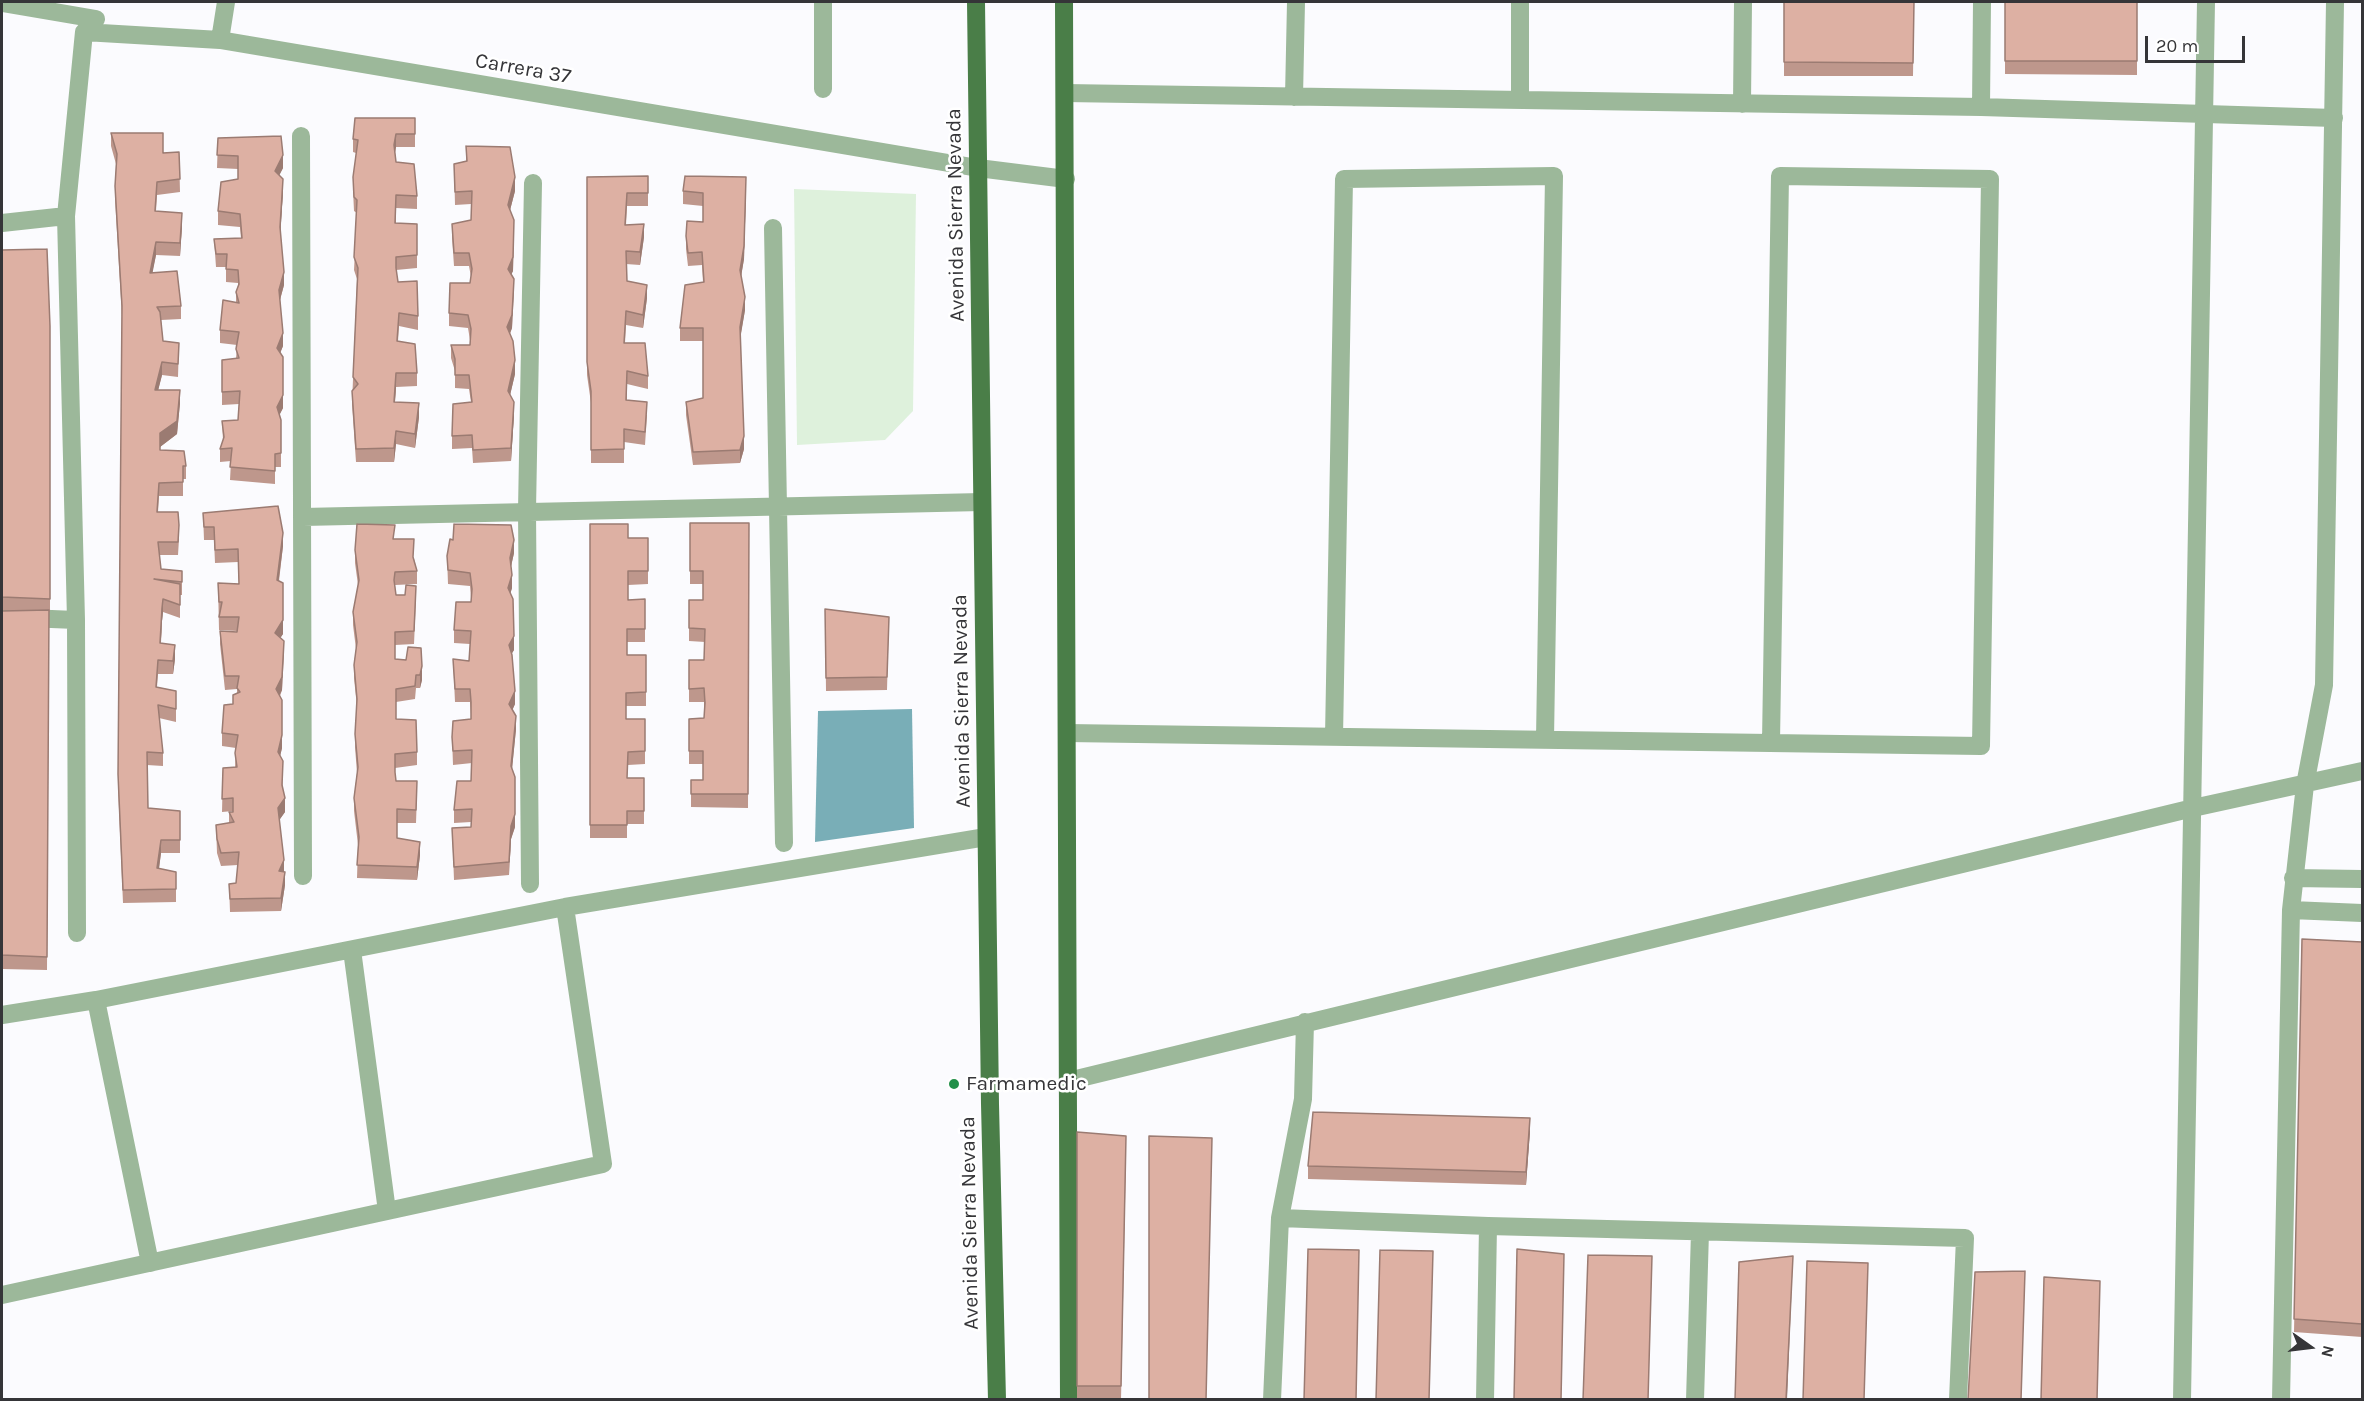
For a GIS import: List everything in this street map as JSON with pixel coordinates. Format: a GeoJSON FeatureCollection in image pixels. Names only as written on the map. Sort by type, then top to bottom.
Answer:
{"type":"FeatureCollection","features":[{"type":"Feature","properties":{"kind":"main road","name":"Avenida Sierra Nevada"},"geometry":{"type":"LineString","coordinates":[[976,2],[986,837],[997,1400]]}},
{"type":"Feature","properties":{"kind":"main road"},"geometry":{"type":"LineString","coordinates":[[1064,2],[1069,1400]]}},
{"type":"Feature","properties":{"kind":"street"},"geometry":{"type":"LineString","coordinates":[[220,40],[226,2]]}},
{"type":"Feature","properties":{"kind":"street"},"geometry":{"type":"LineString","coordinates":[[823,2],[823,89]]}},
{"type":"Feature","properties":{"kind":"street"},"geometry":{"type":"LineString","coordinates":[[1294,97],[1296,2]]}},
{"type":"Feature","properties":{"kind":"street"},"geometry":{"type":"LineString","coordinates":[[1520,2],[1520,100]]}},
{"type":"Feature","properties":{"kind":"street"},"geometry":{"type":"LineString","coordinates":[[1742,104],[1743,2]]}},
{"type":"Feature","properties":{"kind":"street"},"geometry":{"type":"LineString","coordinates":[[1981,107],[1982,2]]}},
{"type":"Feature","properties":{"kind":"street"},"geometry":{"type":"LineString","coordinates":[[2182,1400],[2206,2]]}},
{"type":"Feature","properties":{"kind":"street"},"geometry":{"type":"LineString","coordinates":[[2281,1400],[2291,910],[2305,785],[2324,685],[2335,2]]}},
{"type":"Feature","properties":{"kind":"street"},"geometry":{"type":"LineString","coordinates":[[2,3],[96,19],[84,32],[66,216],[76,620],[77,933]]}},
{"type":"Feature","properties":{"kind":"street","name":"Carrera 37"},"geometry":{"type":"LineString","coordinates":[[84,32],[220,40],[978,168],[1065,179]]}},
{"type":"Feature","properties":{"kind":"street"},"geometry":{"type":"LineString","coordinates":[[1065,93],[1981,107],[2334,118]]}},
{"type":"Feature","properties":{"kind":"street"},"geometry":{"type":"LineString","coordinates":[[301,136],[303,876]]}},
{"type":"Feature","properties":{"kind":"street"},"geometry":{"type":"LineString","coordinates":[[1334,736],[1344,179],[1554,176],[1545,739]]}},
{"type":"Feature","properties":{"kind":"street"},"geometry":{"type":"LineString","coordinates":[[1067,733],[1981,746],[1990,179],[1780,176],[1771,742]]}},
{"type":"Feature","properties":{"kind":"street"},"geometry":{"type":"LineString","coordinates":[[530,884],[527,510],[533,183]]}},
{"type":"Feature","properties":{"kind":"street"},"geometry":{"type":"LineString","coordinates":[[2,223],[66,216]]}},
{"type":"Feature","properties":{"kind":"street"},"geometry":{"type":"LineString","coordinates":[[773,228],[784,843]]}},
{"type":"Feature","properties":{"kind":"street"},"geometry":{"type":"LineString","coordinates":[[303,517],[527,510],[982,502]]}},
{"type":"Feature","properties":{"kind":"street"},"geometry":{"type":"LineString","coordinates":[[2,616],[76,620]]}},
{"type":"Feature","properties":{"kind":"street"},"geometry":{"type":"LineString","coordinates":[[1068,1081],[2193,808],[2362,771]]}},
{"type":"Feature","properties":{"kind":"street"},"geometry":{"type":"LineString","coordinates":[[2,1016],[96,1000],[565,907],[986,837]]}},
{"type":"Feature","properties":{"kind":"street"},"geometry":{"type":"LineString","coordinates":[[2294,878],[2362,879]]}},
{"type":"Feature","properties":{"kind":"street"},"geometry":{"type":"LineString","coordinates":[[2,1295],[603,1164],[565,907]]}},
{"type":"Feature","properties":{"kind":"street"},"geometry":{"type":"LineString","coordinates":[[2291,910],[2362,913]]}},
{"type":"Feature","properties":{"kind":"street"},"geometry":{"type":"LineString","coordinates":[[352,950],[387,1211]]}},
{"type":"Feature","properties":{"kind":"street"},"geometry":{"type":"LineString","coordinates":[[96,1000],[150,1263]]}},
{"type":"Feature","properties":{"kind":"street"},"geometry":{"type":"LineString","coordinates":[[1272,1400],[1280,1218],[1303,1099],[1305,1022]]}},
{"type":"Feature","properties":{"kind":"street"},"geometry":{"type":"LineString","coordinates":[[1280,1218],[1488,1226],[1965,1238],[1958,1400]]}},
{"type":"Feature","properties":{"kind":"street"},"geometry":{"type":"LineString","coordinates":[[1485,1400],[1488,1226]]}},
{"type":"Feature","properties":{"kind":"street"},"geometry":{"type":"LineString","coordinates":[[1695,1400],[1700,1232]]}},
{"type":"Feature","properties":{"kind":"green space"},"geometry":{"type":"Polygon","coordinates":[[[794,189],[916,194],[913,411],[885,440],[797,445],[794,189]]]}},
{"type":"Feature","properties":{"kind":"water"},"geometry":{"type":"Polygon","coordinates":[[[912,709],[914,828],[815,842],[818,711],[912,709]]]}},
{"type":"Feature","properties":{"kind":"building"},"geometry":{"type":"Polygon","coordinates":[[[1784,2],[1914,2],[1913,63],[1784,62],[1784,2]]]}},
{"type":"Feature","properties":{"kind":"building"},"geometry":{"type":"Polygon","coordinates":[[[2005,2],[2137,2],[2137,61],[2005,61],[2005,2]]]}},
{"type":"Feature","properties":{"kind":"building"},"geometry":{"type":"Polygon","coordinates":[[[355,118],[415,118],[415,134],[396,134],[394,145],[396,162],[414,164],[417,196],[396,195],[395,223],[417,224],[417,255],[396,257],[396,268],[398,282],[417,281],[418,316],[399,313],[397,341],[415,344],[417,373],[396,373],[394,402],[419,403],[415,434],[396,431],[394,448],[356,449],[352,391],[358,384],[353,377],[358,268],[354,257],[357,200],[354,197],[353,177],[358,140],[353,139],[355,118]]]}},
{"type":"Feature","properties":{"kind":"building"},"geometry":{"type":"Polygon","coordinates":[[[111,133],[163,133],[163,153],[179,152],[180,179],[157,182],[155,211],[182,213],[180,243],[156,242],[150,273],[177,271],[181,306],[157,307],[160,312],[163,341],[179,343],[178,364],[162,362],[155,390],[180,390],[177,421],[160,433],[160,450],[184,451],[186,466],[183,466],[183,482],[159,483],[157,512],[178,512],[178,542],[158,542],[161,569],[182,571],[182,582],[154,579],[180,584],[180,605],[163,599],[160,643],[175,645],[173,661],[158,660],[156,687],[176,691],[176,709],[158,705],[163,753],[147,752],[148,808],[180,811],[180,840],[161,840],[157,868],[176,872],[176,889],[123,890],[118,774],[122,306],[115,186],[117,154],[111,133]]]}},
{"type":"Feature","properties":{"kind":"building"},"geometry":{"type":"Polygon","coordinates":[[[281,136],[283,155],[275,171],[283,179],[280,227],[284,272],[279,290],[283,333],[277,348],[283,357],[283,395],[277,407],[281,420],[281,453],[275,454],[275,471],[230,467],[232,448],[220,449],[224,437],[222,421],[238,420],[240,391],[222,392],[222,360],[239,358],[236,349],[239,332],[220,330],[223,300],[239,303],[236,292],[239,284],[238,270],[226,269],[227,254],[216,254],[214,239],[242,238],[240,214],[218,211],[221,182],[238,179],[238,156],[217,155],[218,138],[281,136]]]}},
{"type":"Feature","properties":{"kind":"building"},"geometry":{"type":"Polygon","coordinates":[[[466,146],[510,147],[515,177],[508,205],[514,220],[513,257],[508,269],[514,279],[512,315],[507,327],[513,341],[515,360],[508,391],[514,402],[511,448],[473,450],[472,435],[452,436],[453,404],[472,402],[469,375],[455,375],[455,359],[451,345],[470,345],[471,329],[468,315],[449,313],[450,283],[470,283],[472,269],[469,253],[454,253],[452,224],[471,220],[472,191],[455,192],[454,164],[467,161],[466,146]]]}},
{"type":"Feature","properties":{"kind":"building"},"geometry":{"type":"Polygon","coordinates":[[[648,176],[648,193],[627,193],[625,225],[644,224],[640,252],[626,251],[627,281],[647,285],[643,315],[626,311],[624,343],[645,343],[648,376],[627,371],[626,400],[647,402],[645,432],[624,429],[624,449],[591,450],[591,391],[587,362],[587,177],[648,176]]]}},
{"type":"Feature","properties":{"kind":"building"},"geometry":{"type":"Polygon","coordinates":[[[685,176],[746,177],[744,246],[740,270],[745,297],[740,327],[744,436],[740,450],[693,452],[686,402],[703,398],[703,328],[680,328],[685,285],[704,282],[702,252],[688,253],[686,236],[687,221],[703,222],[703,193],[683,191],[685,176]]]}},
{"type":"Feature","properties":{"kind":"building"},"geometry":{"type":"Polygon","coordinates":[[[47,249],[50,326],[50,599],[2,597],[2,250],[47,249]]]}},
{"type":"Feature","properties":{"kind":"building"},"geometry":{"type":"Polygon","coordinates":[[[278,506],[283,533],[277,580],[283,583],[283,620],[275,633],[284,641],[282,677],[276,689],[282,700],[282,735],[278,752],[283,761],[282,785],[285,798],[278,808],[284,860],[279,871],[285,872],[281,898],[230,899],[229,884],[236,883],[239,852],[221,853],[216,825],[234,822],[229,812],[233,812],[233,798],[222,799],[223,768],[237,767],[235,753],[238,735],[222,733],[224,705],[233,704],[233,695],[240,692],[237,688],[239,676],[225,676],[220,631],[237,632],[239,617],[219,617],[222,602],[219,602],[218,583],[239,584],[238,549],[215,550],[214,527],[204,527],[203,513],[278,506]]]}},
{"type":"Feature","properties":{"kind":"building"},"geometry":{"type":"Polygon","coordinates":[[[690,523],[749,523],[748,794],[691,794],[691,780],[703,780],[703,751],[689,751],[689,719],[704,718],[705,703],[704,688],[689,689],[689,660],[704,660],[705,629],[689,628],[689,600],[703,600],[703,571],[690,571],[690,523]]]}},
{"type":"Feature","properties":{"kind":"building"},"geometry":{"type":"Polygon","coordinates":[[[357,524],[395,525],[393,539],[414,539],[413,557],[417,571],[395,572],[394,580],[396,595],[405,595],[406,585],[416,586],[414,631],[395,632],[395,659],[406,660],[408,647],[421,648],[422,666],[420,675],[416,675],[415,686],[396,689],[396,719],[416,720],[417,752],[395,754],[395,772],[396,781],[417,781],[416,810],[397,809],[397,838],[420,842],[417,867],[357,865],[359,837],[354,798],[358,767],[355,734],[357,699],[354,665],[357,642],[353,612],[359,580],[355,550],[357,524]]]}},
{"type":"Feature","properties":{"kind":"building"},"geometry":{"type":"Polygon","coordinates":[[[454,524],[511,525],[514,540],[510,558],[512,575],[508,588],[513,599],[514,636],[509,645],[515,691],[509,704],[516,716],[511,766],[515,777],[515,814],[511,826],[509,862],[454,867],[452,828],[471,827],[472,809],[454,810],[457,781],[471,781],[472,750],[453,751],[453,721],[471,719],[470,689],[455,689],[453,659],[469,661],[471,631],[454,630],[456,602],[471,602],[472,589],[470,573],[448,570],[447,556],[450,539],[453,540],[454,524]]]}},
{"type":"Feature","properties":{"kind":"building"},"geometry":{"type":"Polygon","coordinates":[[[590,524],[628,524],[628,538],[648,538],[648,571],[628,571],[628,600],[645,599],[645,629],[627,629],[627,655],[646,655],[646,692],[626,693],[626,719],[645,719],[645,751],[628,752],[627,778],[644,778],[644,811],[627,811],[627,825],[590,825],[590,524]]]}},
{"type":"Feature","properties":{"kind":"building"},"geometry":{"type":"Polygon","coordinates":[[[825,609],[889,617],[887,677],[826,678],[825,609]]]}},
{"type":"Feature","properties":{"kind":"building"},"geometry":{"type":"Polygon","coordinates":[[[49,610],[47,957],[2,955],[2,611],[49,610]]]}},
{"type":"Feature","properties":{"kind":"building"},"geometry":{"type":"Polygon","coordinates":[[[2302,939],[2362,942],[2362,1324],[2294,1319],[2302,939]]]}},
{"type":"Feature","properties":{"kind":"building"},"geometry":{"type":"Polygon","coordinates":[[[1313,1112],[1530,1118],[1526,1172],[1308,1166],[1313,1112]]]}},
{"type":"Feature","properties":{"kind":"building"},"geometry":{"type":"Polygon","coordinates":[[[1077,1132],[1126,1136],[1121,1386],[1077,1386],[1077,1132]]]}},
{"type":"Feature","properties":{"kind":"building"},"geometry":{"type":"Polygon","coordinates":[[[1149,1136],[1212,1138],[1206,1400],[1149,1400],[1149,1136]]]}},
{"type":"Feature","properties":{"kind":"building"},"geometry":{"type":"Polygon","coordinates":[[[1308,1249],[1359,1250],[1356,1400],[1304,1400],[1308,1249]]]}},
{"type":"Feature","properties":{"kind":"building"},"geometry":{"type":"Polygon","coordinates":[[[1517,1249],[1564,1254],[1561,1400],[1514,1400],[1517,1249]]]}},
{"type":"Feature","properties":{"kind":"building"},"geometry":{"type":"Polygon","coordinates":[[[1380,1250],[1433,1251],[1429,1400],[1376,1400],[1380,1250]]]}},
{"type":"Feature","properties":{"kind":"building"},"geometry":{"type":"Polygon","coordinates":[[[1588,1255],[1652,1256],[1648,1400],[1583,1400],[1588,1255]]]}},
{"type":"Feature","properties":{"kind":"building"},"geometry":{"type":"Polygon","coordinates":[[[1793,1256],[1786,1400],[1735,1400],[1739,1262],[1793,1256]]]}},
{"type":"Feature","properties":{"kind":"building"},"geometry":{"type":"Polygon","coordinates":[[[1807,1261],[1868,1263],[1864,1400],[1803,1400],[1807,1261]]]}},
{"type":"Feature","properties":{"kind":"building"},"geometry":{"type":"Polygon","coordinates":[[[2025,1271],[2021,1400],[1968,1400],[1975,1272],[2025,1271]]]}},
{"type":"Feature","properties":{"kind":"building"},"geometry":{"type":"Polygon","coordinates":[[[2044,1277],[2100,1281],[2097,1400],[2041,1400],[2044,1277]]]}},
{"type":"Feature","properties":{"kind":"place","name":"Farmamedic"},"geometry":{"type":"Point","coordinates":[954,1084]}}]}
